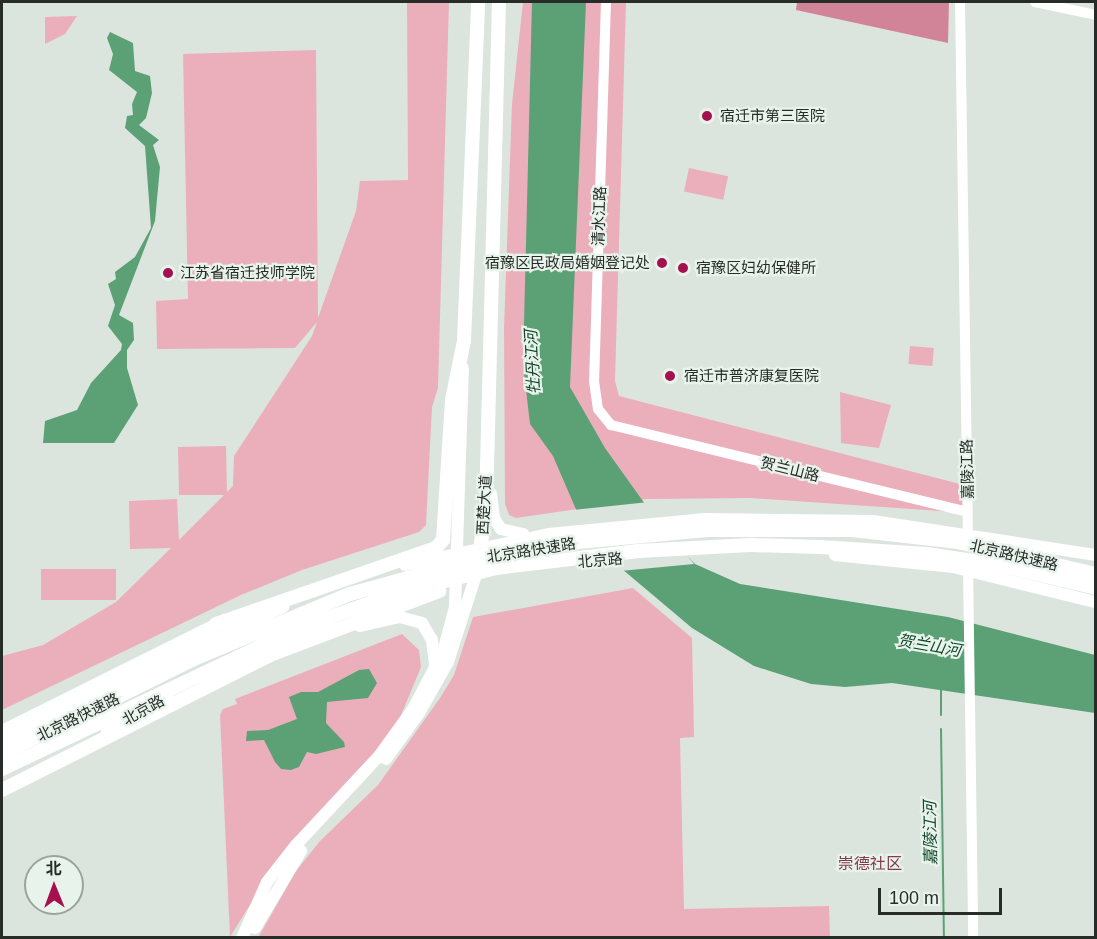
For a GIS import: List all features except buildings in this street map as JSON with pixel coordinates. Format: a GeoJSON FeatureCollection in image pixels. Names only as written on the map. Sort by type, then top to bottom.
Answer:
{"type":"FeatureCollection","features":[{"type":"Feature","properties":{"kind":"highway","name":"西楚大道"},"geometry":{"type":"LineString","coordinates":[[464,340],[478,2]]}},
{"type":"Feature","properties":{"kind":"highway","name":"西楚大道"},"geometry":{"type":"LineString","coordinates":[[475,578],[482,547],[499,2]]}},
{"type":"Feature","properties":{"kind":"highway"},"geometry":{"type":"LineString","coordinates":[[2,732],[152,654],[216,624],[436,548],[443,540],[452,400],[464,340]]}},
{"type":"Feature","properties":{"kind":"highway","name":"北京路快速路"},"geometry":{"type":"LineString","coordinates":[[2,754],[196,658],[350,594],[487,556],[568,543],[709,530],[852,530],[958,542],[1095,574]]}},
{"type":"Feature","properties":{"kind":"highway","name":"北京路快速路"},"geometry":{"type":"LineString","coordinates":[[2,769],[299,628],[402,592],[508,566],[638,551],[750,545],[820,547],[938,555],[994,564],[1095,588]]}},
{"type":"Feature","properties":{"kind":"highway"},"geometry":{"type":"LineString","coordinates":[[268,606],[373,574]]}},
{"type":"Feature","properties":{"kind":"highway"},"geometry":{"type":"LineString","coordinates":[[2,790],[191,692],[313,639],[475,578]]}},
{"type":"Feature","properties":{"kind":"main road"},"geometry":{"type":"LineString","coordinates":[[488,339],[494,518],[501,529],[510,533],[549,534]]}},
{"type":"Feature","properties":{"kind":"main road","name":"西楚大道"},"geometry":{"type":"LineString","coordinates":[[242,938],[267,882],[296,844],[379,756],[412,709],[451,628],[456,584],[464,340]]}},
{"type":"Feature","properties":{"kind":"main road"},"geometry":{"type":"LineString","coordinates":[[2,744],[273,611],[373,574],[456,552],[549,534],[669,520],[816,518],[906,524],[1095,555]]}},
{"type":"Feature","properties":{"kind":"main road","name":"北京路"},"geometry":{"type":"LineString","coordinates":[[475,578],[531,566],[690,551],[806,552],[916,561],[968,571],[1095,602]]}},
{"type":"Feature","properties":{"kind":"main road","name":"西楚大道"},"geometry":{"type":"LineString","coordinates":[[250,938],[294,859],[373,775],[419,713],[448,662],[475,578]]}},
{"type":"Feature","properties":{"kind":"main road","name":"北京路"},"geometry":{"type":"LineString","coordinates":[[2,783],[202,678],[389,600],[456,584]]}},
{"type":"Feature","properties":{"kind":"main road"},"geometry":{"type":"LineString","coordinates":[[313,639],[400,617],[412,618],[429,631],[435,664]]}},
{"type":"Feature","properties":{"kind":"street","name":"清水江路"},"geometry":{"type":"LineString","coordinates":[[606,2],[594,381],[598,409],[611,425]]}},
{"type":"Feature","properties":{"kind":"street","name":"嘉陵江路"},"geometry":{"type":"LineString","coordinates":[[960,2],[973,938]]}},
{"type":"Feature","properties":{"kind":"street"},"geometry":{"type":"LineString","coordinates":[[1035,2],[1095,15]]}},
{"type":"Feature","properties":{"kind":"street","name":"贺兰山路"},"geometry":{"type":"LineString","coordinates":[[611,425],[968,512]]}},
{"type":"Feature","properties":{"kind":"shaded area"},"geometry":{"type":"Polygon","coordinates":[[[407,2],[449,2],[438,388],[432,407],[426,525],[419,532],[302,570],[241,595],[2,710],[2,656],[43,645],[116,602],[171,548],[130,549],[129,501],[177,499],[179,540],[224,495],[179,495],[178,447],[226,446],[227,492],[233,486],[234,456],[312,336],[317,322],[295,348],[157,349],[156,301],[188,299],[183,54],[316,50],[318,318],[356,211],[360,181],[408,180],[407,2]]]}},
{"type":"Feature","properties":{"kind":"shaded area"},"geometry":{"type":"Polygon","coordinates":[[[523,2],[626,2],[615,381],[619,396],[964,485],[964,503],[955,512],[750,498],[647,499],[516,518],[509,515],[505,504],[504,328],[512,104],[523,2]]]}},
{"type":"Feature","properties":{"kind":"shaded area"},"geometry":{"type":"Polygon","coordinates":[[[797,2],[949,2],[948,43],[796,10],[797,2]]]}},
{"type":"Feature","properties":{"kind":"shaded area"},"geometry":{"type":"Polygon","coordinates":[[[77,16],[65,34],[45,44],[45,17],[77,16]]]}},
{"type":"Feature","properties":{"kind":"shaded area"},"geometry":{"type":"Polygon","coordinates":[[[689,168],[728,176],[723,200],[684,191],[689,168]]]}},
{"type":"Feature","properties":{"kind":"shaded area"},"geometry":{"type":"Polygon","coordinates":[[[910,346],[934,348],[932,366],[908,364],[910,346]]]}},
{"type":"Feature","properties":{"kind":"shaded area"},"geometry":{"type":"Polygon","coordinates":[[[840,392],[891,405],[879,448],[841,443],[840,392]]]}},
{"type":"Feature","properties":{"kind":"shaded area"},"geometry":{"type":"Polygon","coordinates":[[[41,569],[116,569],[116,600],[41,600],[41,569]]]}},
{"type":"Feature","properties":{"kind":"shaded area"},"geometry":{"type":"Polygon","coordinates":[[[633,588],[692,638],[694,737],[680,738],[684,909],[829,906],[830,937],[258,938],[296,871],[320,841],[378,785],[440,698],[454,675],[473,617],[633,588]]]}},
{"type":"Feature","properties":{"kind":"shaded area"},"geometry":{"type":"Polygon","coordinates":[[[402,634],[419,650],[421,667],[397,725],[352,780],[283,852],[230,937],[220,715],[223,709],[237,704],[235,699],[402,634]]]}},
{"type":"Feature","properties":{"kind":"water"},"geometry":{"type":"Polygon","coordinates":[[[532,2],[586,2],[570,387],[605,448],[670,539],[695,564],[740,584],[948,617],[1095,655],[1095,713],[892,683],[845,687],[811,684],[754,666],[692,628],[622,569],[578,514],[553,456],[530,424],[523,364],[532,2]]]}},
{"type":"Feature","properties":{"kind":"water"},"geometry":{"type":"Polygon","coordinates":[[[110,32],[133,43],[135,71],[150,76],[152,93],[146,118],[139,125],[159,140],[153,145],[160,167],[155,221],[119,315],[133,323],[134,340],[127,350],[127,368],[138,405],[114,443],[43,443],[45,421],[77,410],[91,383],[121,350],[122,344],[108,326],[115,305],[108,284],[116,279],[115,272],[135,257],[151,228],[145,146],[125,128],[127,116],[133,115],[132,104],[137,92],[109,70],[113,54],[107,38],[110,32]]]}},
{"type":"Feature","properties":{"kind":"water"},"geometry":{"type":"Polygon","coordinates":[[[369,669],[377,683],[368,698],[327,702],[326,723],[344,742],[345,747],[316,754],[307,752],[299,767],[291,770],[281,769],[264,740],[246,741],[247,731],[268,730],[297,719],[289,697],[301,692],[318,692],[359,670],[369,669]]]}},
{"type":"Feature","properties":{"kind":"pier"},"geometry":{"type":"Polygon","coordinates":[[[649,502],[672,537],[694,564],[620,571],[573,510],[649,502]]]}},
{"type":"Feature","properties":{"kind":"waterway","name":"嘉陵江河"},"geometry":{"type":"LineString","coordinates":[[941,688],[941,715]]}},
{"type":"Feature","properties":{"kind":"waterway","name":"嘉陵江河"},"geometry":{"type":"LineString","coordinates":[[941,729],[944,938]]}},
{"type":"Feature","properties":{"kind":"place","name":"宿迁市第三医院"},"geometry":{"type":"Point","coordinates":[707,116]}},
{"type":"Feature","properties":{"kind":"place","name":"宿豫区民政局婚姻登记处"},"geometry":{"type":"Point","coordinates":[662,263]}},
{"type":"Feature","properties":{"kind":"place","name":"宿豫区妇幼保健所"},"geometry":{"type":"Point","coordinates":[683,268]}},
{"type":"Feature","properties":{"kind":"place","name":"江苏省宿迁技师学院"},"geometry":{"type":"Point","coordinates":[168,273]}},
{"type":"Feature","properties":{"kind":"place","name":"宿迁市普济康复医院"},"geometry":{"type":"Point","coordinates":[670,376]}},
{"type":"Feature","properties":{"kind":"district","name":"崇德社区"},"geometry":{"type":"Point","coordinates":[870,864]}},
{"type":"Feature","properties":{"kind":"water label","name":"牡丹江河"},"geometry":{"type":"Point","coordinates":[533,362]}},
{"type":"Feature","properties":{"kind":"water label","name":"贺兰山河"},"geometry":{"type":"Point","coordinates":[929,646]}}]}
